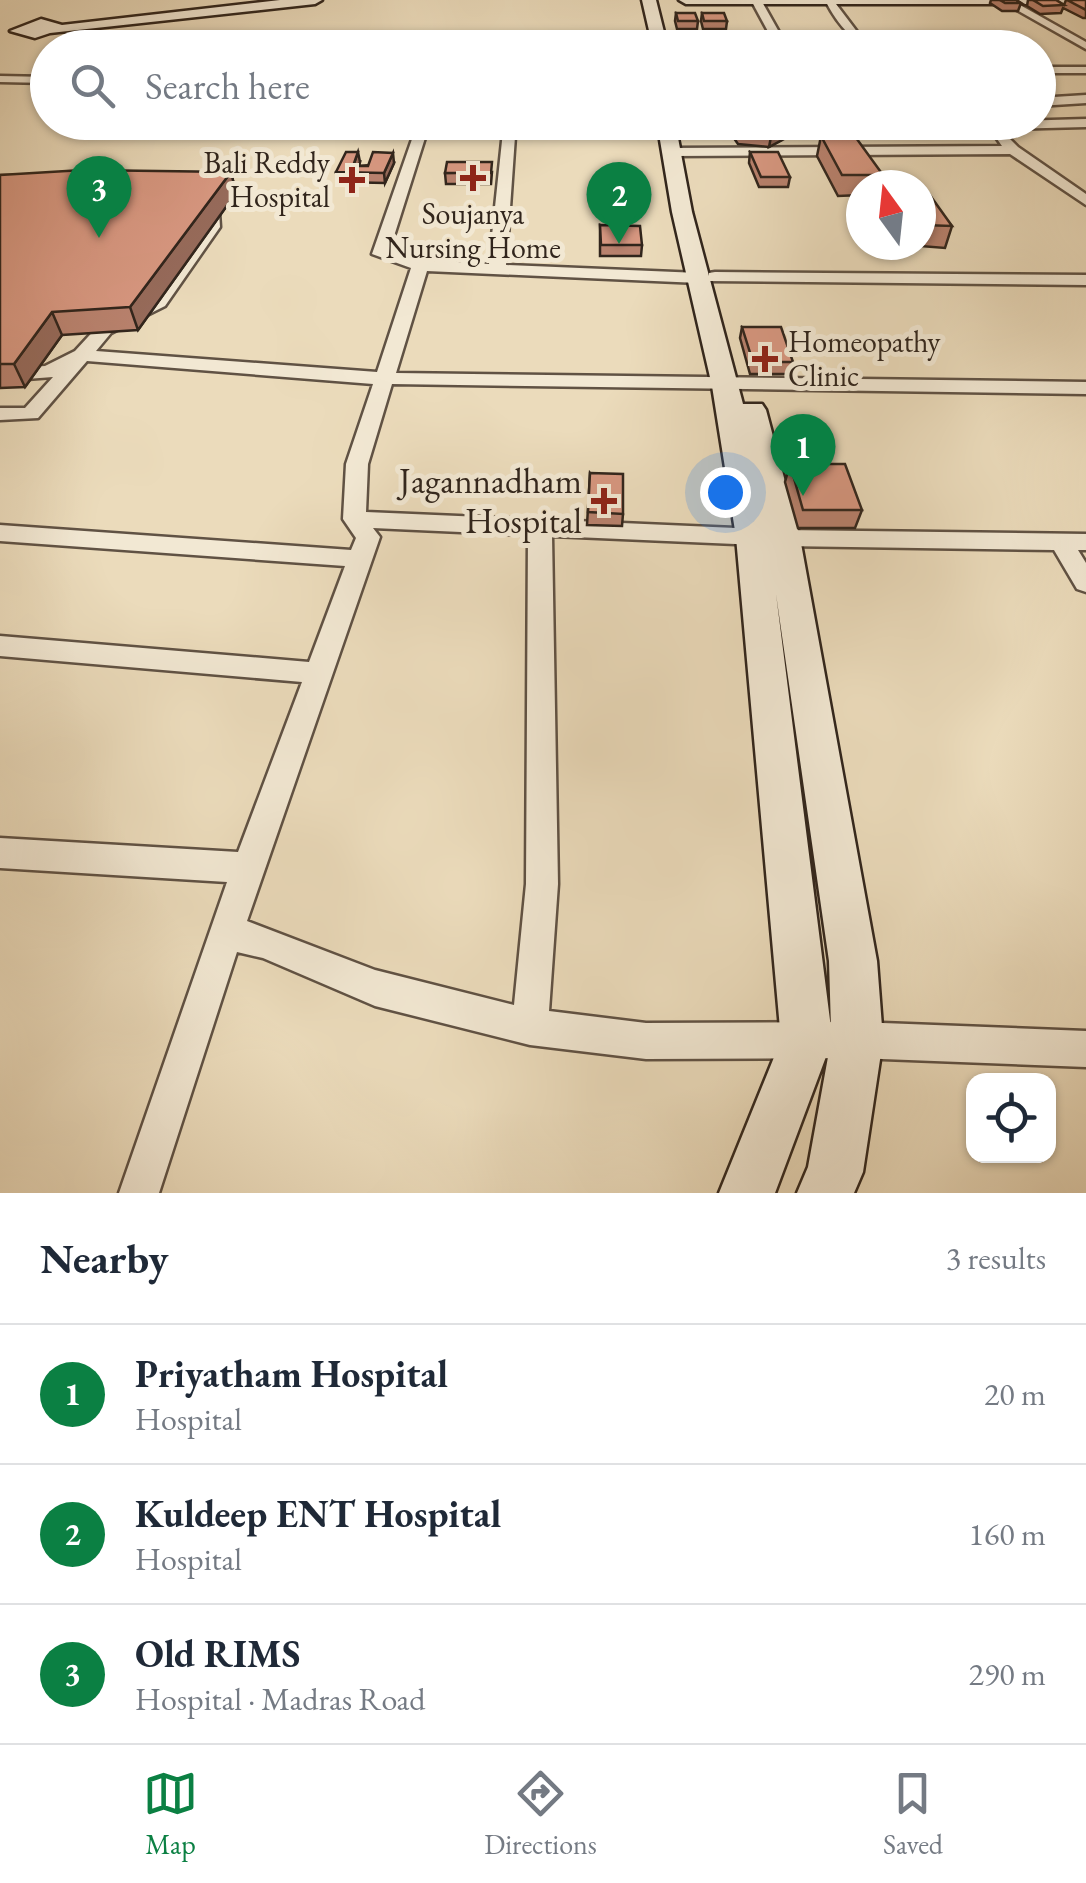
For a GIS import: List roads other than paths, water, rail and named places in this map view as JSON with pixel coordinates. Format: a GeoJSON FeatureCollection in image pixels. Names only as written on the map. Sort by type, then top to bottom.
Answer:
{"type":"FeatureCollection","features":[{"type":"Feature","properties":{"kind":"main road"},"geometry":{"type":"LineString","coordinates":[[32,29],[286,0]]}},
{"type":"Feature","properties":{"kind":"main road"},"geometry":{"type":"LineString","coordinates":[[32,29],[315,0]]}},
{"type":"Feature","properties":{"kind":"main road"},"geometry":{"type":"LineString","coordinates":[[641,0],[647,30]]}},
{"type":"Feature","properties":{"kind":"main road"},"geometry":{"type":"LineString","coordinates":[[649,0],[656,30]]}},
{"type":"Feature","properties":{"kind":"main road"},"geometry":{"type":"LineString","coordinates":[[686,0],[1083,1]]}},
{"type":"Feature","properties":{"kind":"main road"},"geometry":{"type":"LineString","coordinates":[[676,140],[736,386],[853,961],[857,1040],[834,1172],[825,1193]]}},
{"type":"Feature","properties":{"kind":"main road"},"geometry":{"type":"LineString","coordinates":[[747,1193],[807,1040],[768,538]]}},
{"type":"Feature","properties":{"kind":"street"},"geometry":{"type":"LineString","coordinates":[[1036,0],[1053,9]]}},
{"type":"Feature","properties":{"kind":"street"},"geometry":{"type":"LineString","coordinates":[[756,1],[773,30]]}},
{"type":"Feature","properties":{"kind":"street"},"geometry":{"type":"LineString","coordinates":[[1006,1],[1086,46]]}},
{"type":"Feature","properties":{"kind":"street"},"geometry":{"type":"LineString","coordinates":[[829,2],[850,30]]}},
{"type":"Feature","properties":{"kind":"street"},"geometry":{"type":"LineString","coordinates":[[1056,70],[1086,70]]}},
{"type":"Feature","properties":{"kind":"street"},"geometry":{"type":"LineString","coordinates":[[0,79],[30,80]]}},
{"type":"Feature","properties":{"kind":"street"},"geometry":{"type":"LineString","coordinates":[[1056,101],[1086,100]]}},
{"type":"Feature","properties":{"kind":"street"},"geometry":{"type":"LineString","coordinates":[[1056,124],[1086,123]]}},
{"type":"Feature","properties":{"kind":"street"},"geometry":{"type":"LineString","coordinates":[[418,140],[380,254],[420,266],[708,277],[1086,280]]}},
{"type":"Feature","properties":{"kind":"street"},"geometry":{"type":"LineString","coordinates":[[498,269],[509,140]]}},
{"type":"Feature","properties":{"kind":"street"},"geometry":{"type":"LineString","coordinates":[[732,140],[1012,150]]}},
{"type":"Feature","properties":{"kind":"street"},"geometry":{"type":"LineString","coordinates":[[1003,140],[1086,201]]}},
{"type":"Feature","properties":{"kind":"street"},"geometry":{"type":"LineString","coordinates":[[0,414],[31,414],[105,328],[159,302],[212,227],[214,215],[179,208]]}},
{"type":"Feature","properties":{"kind":"street"},"geometry":{"type":"LineString","coordinates":[[139,1193],[248,868],[368,537],[354,520],[357,464],[420,266]]}},
{"type":"Feature","properties":{"kind":"street"},"geometry":{"type":"LineString","coordinates":[[0,376],[50,372],[82,355],[384,378],[1086,388]]}},
{"type":"Feature","properties":{"kind":"street"},"geometry":{"type":"LineString","coordinates":[[354,520],[768,538],[1074,542],[1086,583]]}},
{"type":"Feature","properties":{"kind":"street"},"geometry":{"type":"LineString","coordinates":[[530,1027],[542,884],[540,527]]}},
{"type":"Feature","properties":{"kind":"street"},"geometry":{"type":"LineString","coordinates":[[0,533],[360,559]]}},
{"type":"Feature","properties":{"kind":"street"},"geometry":{"type":"LineString","coordinates":[[0,646],[318,673]]}},
{"type":"Feature","properties":{"kind":"street"},"geometry":{"type":"LineString","coordinates":[[0,853],[248,868]]}},
{"type":"Feature","properties":{"kind":"street"},"geometry":{"type":"LineString","coordinates":[[226,933],[264,940],[375,988],[530,1027],[646,1041],[857,1040],[1086,1049]]}},
{"type":"Feature","properties":{"kind":"place","name":"Soujanya Nursing Home"},"geometry":{"type":"Point","coordinates":[473,178]}},
{"type":"Feature","properties":{"kind":"place","name":"Bali Reddy Hospital"},"geometry":{"type":"Point","coordinates":[352,180]}},
{"type":"Feature","properties":{"kind":"place","name":"Old RIMS"},"geometry":{"type":"Point","coordinates":[99,238]}},
{"type":"Feature","properties":{"kind":"place","name":"Kuldeep ENT Hospital"},"geometry":{"type":"Point","coordinates":[619,244]}},
{"type":"Feature","properties":{"kind":"place","name":"Homeopathy Clinic"},"geometry":{"type":"Point","coordinates":[765,359]}},
{"type":"Feature","properties":{"kind":"place","name":"Priyatham Hospital"},"geometry":{"type":"Point","coordinates":[803,496]}},
{"type":"Feature","properties":{"kind":"place","name":"Jagannadham Hospital"},"geometry":{"type":"Point","coordinates":[604,501]}}]}
